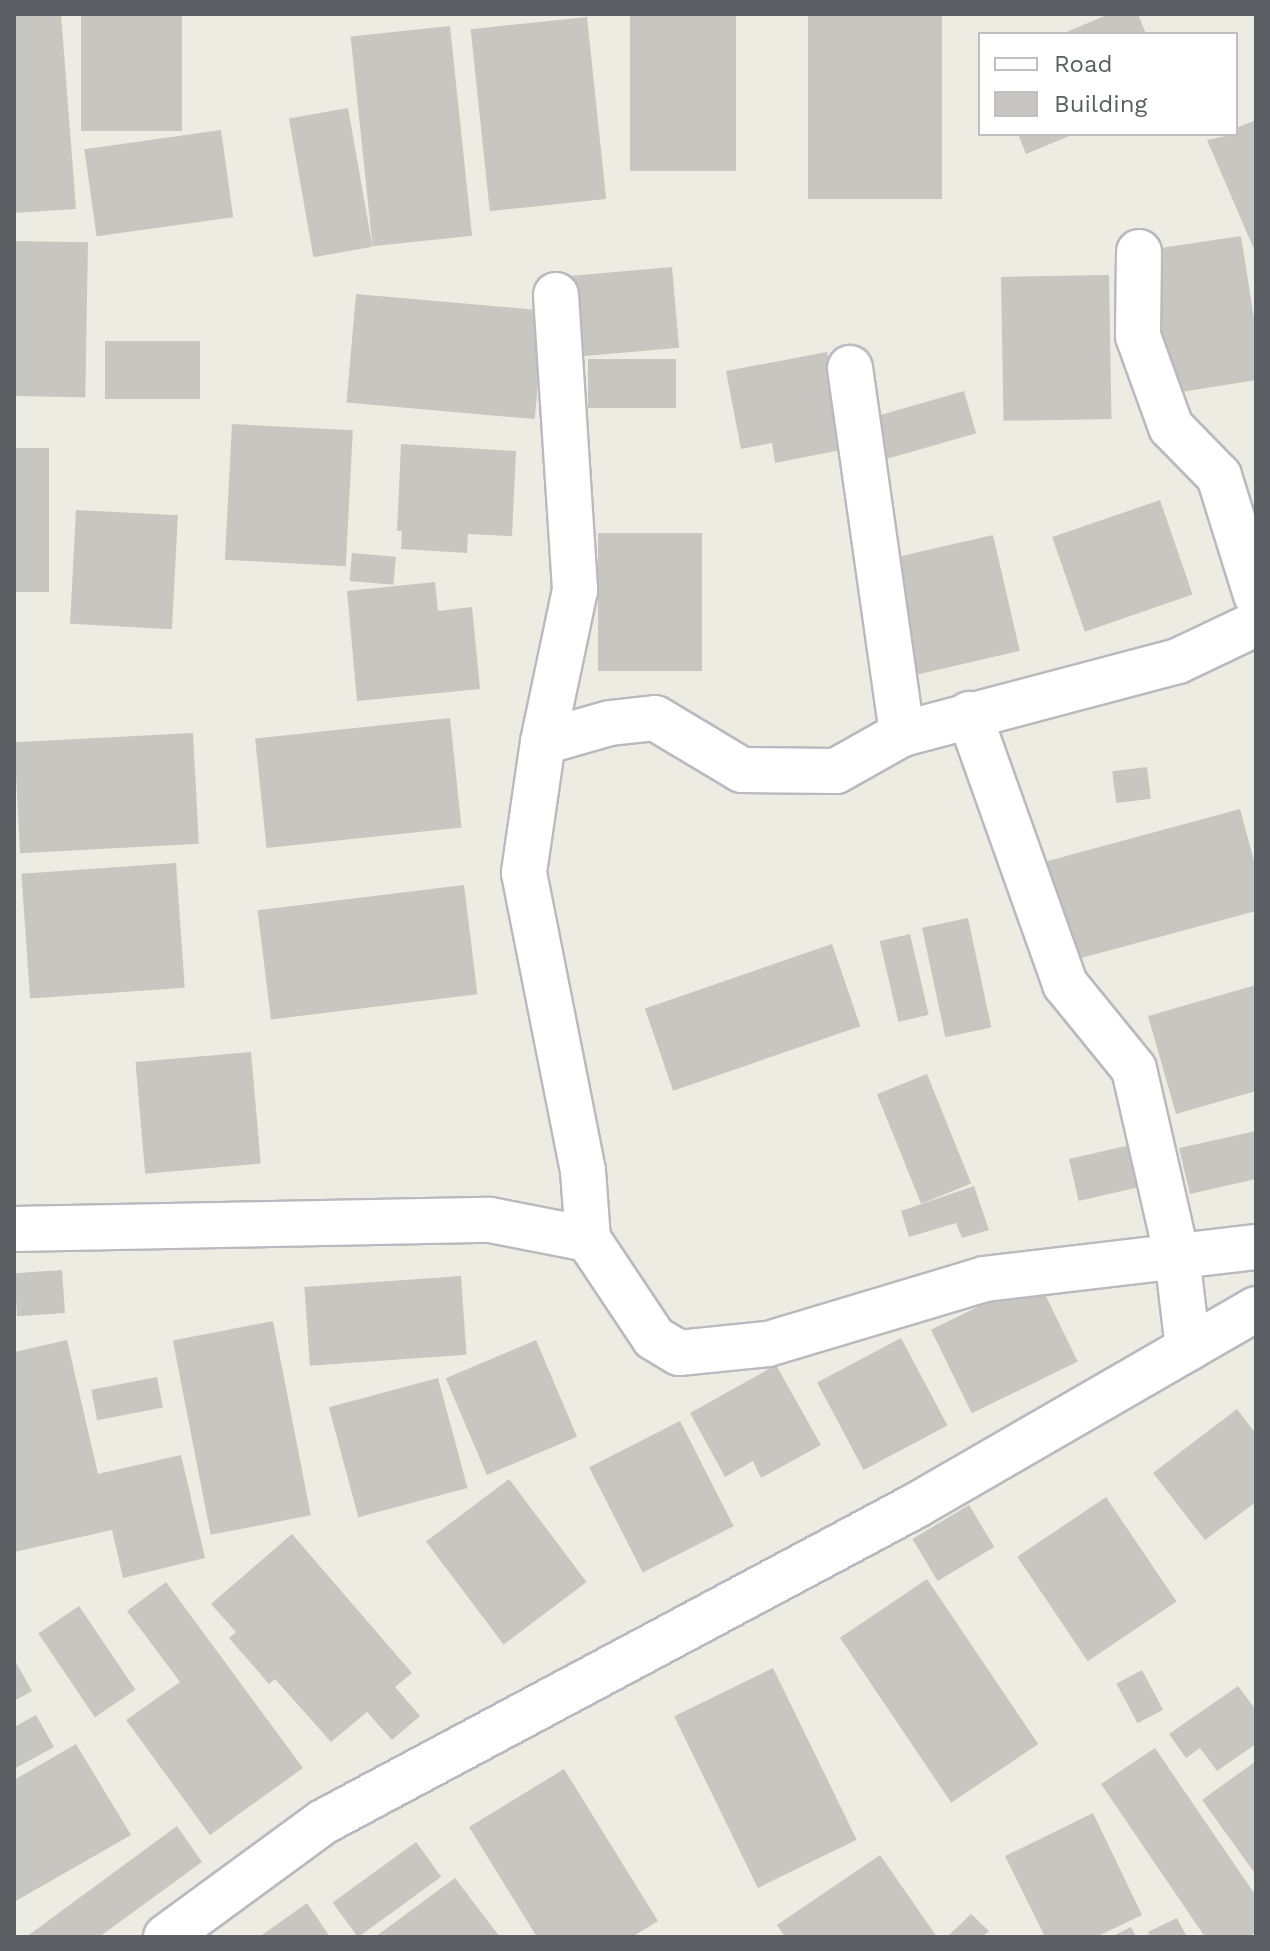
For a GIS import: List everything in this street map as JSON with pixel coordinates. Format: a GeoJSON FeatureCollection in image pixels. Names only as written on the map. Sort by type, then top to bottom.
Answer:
{"type":"FeatureCollection","features":[{"type":"Feature","properties":{"kind":"street"},"geometry":{"type":"LineString","coordinates":[[1139,252],[1138,336],[1171,427],[1219,476],[1256,595]]}},
{"type":"Feature","properties":{"kind":"street"},"geometry":{"type":"LineString","coordinates":[[556,295],[575,590],[543,742],[524,873],[583,1171],[588,1239],[654,1338],[679,1353],[768,1344],[984,1279],[1256,1247]]}},
{"type":"Feature","properties":{"kind":"street"},"geometry":{"type":"LineString","coordinates":[[850,368],[902,734]]}},
{"type":"Feature","properties":{"kind":"street"},"geometry":{"type":"LineString","coordinates":[[543,742],[610,723],[655,718],[742,770],[782,773],[836,771],[902,734],[1178,661],[1256,624]]}},
{"type":"Feature","properties":{"kind":"street"},"geometry":{"type":"LineString","coordinates":[[969,714],[1065,984],[1134,1069],[1177,1256],[1188,1348]]}},
{"type":"Feature","properties":{"kind":"street"},"geometry":{"type":"LineString","coordinates":[[14,1229],[490,1220],[588,1239]]}},
{"type":"Feature","properties":{"kind":"street"},"geometry":{"type":"LineString","coordinates":[[166,1937],[323,1822],[915,1506],[1256,1309]]}},
{"type":"Feature","properties":{"kind":"building"},"geometry":{"type":"Polygon","coordinates":[[[14,14],[61,14],[76,209],[14,213],[14,14]]]}},
{"type":"Feature","properties":{"kind":"building"},"geometry":{"type":"Polygon","coordinates":[[[81,14],[182,14],[182,131],[81,131],[81,14]]]}},
{"type":"Feature","properties":{"kind":"building"},"geometry":{"type":"Polygon","coordinates":[[[630,14],[736,14],[736,171],[630,171],[630,14]]]}},
{"type":"Feature","properties":{"kind":"building"},"geometry":{"type":"Polygon","coordinates":[[[808,14],[942,14],[942,199],[808,199],[808,14]]]}},
{"type":"Feature","properties":{"kind":"building"},"geometry":{"type":"Polygon","coordinates":[[[1109,14],[1138,14],[1145,32],[1067,32],[1109,14]]]}},
{"type":"Feature","properties":{"kind":"building"},"geometry":{"type":"Polygon","coordinates":[[[587,17],[606,199],[490,211],[471,29],[587,17]]]}},
{"type":"Feature","properties":{"kind":"building"},"geometry":{"type":"Polygon","coordinates":[[[450,26],[472,236],[373,246],[351,36],[450,26]]]}},
{"type":"Feature","properties":{"kind":"building"},"geometry":{"type":"Polygon","coordinates":[[[348,108],[372,247],[313,257],[289,118],[348,108]]]}},
{"type":"Feature","properties":{"kind":"building"},"geometry":{"type":"Polygon","coordinates":[[[1256,120],[1256,254],[1207,140],[1238,136],[1238,127],[1256,120]]]}},
{"type":"Feature","properties":{"kind":"building"},"geometry":{"type":"Polygon","coordinates":[[[221,130],[233,217],[97,236],[84,149],[221,130]]]}},
{"type":"Feature","properties":{"kind":"building"},"geometry":{"type":"Polygon","coordinates":[[[1019,136],[1069,136],[1026,154],[1019,136]]]}},
{"type":"Feature","properties":{"kind":"building"},"geometry":{"type":"Polygon","coordinates":[[[1241,236],[1256,331],[1256,380],[1169,394],[1147,250],[1241,236]]]}},
{"type":"Feature","properties":{"kind":"building"},"geometry":{"type":"Polygon","coordinates":[[[14,241],[88,242],[85,397],[14,396],[14,241]]]}},
{"type":"Feature","properties":{"kind":"building"},"geometry":{"type":"Polygon","coordinates":[[[672,267],[679,348],[573,357],[566,276],[672,267]]]}},
{"type":"Feature","properties":{"kind":"building"},"geometry":{"type":"Polygon","coordinates":[[[1109,275],[1112,419],[1004,421],[1001,277],[1109,275]]]}},
{"type":"Feature","properties":{"kind":"building"},"geometry":{"type":"Polygon","coordinates":[[[356,294],[544,310],[535,419],[347,403],[356,294]]]}},
{"type":"Feature","properties":{"kind":"building"},"geometry":{"type":"Polygon","coordinates":[[[105,341],[200,341],[200,399],[105,399],[105,341]]]}},
{"type":"Feature","properties":{"kind":"building"},"geometry":{"type":"Polygon","coordinates":[[[827,352],[846,449],[775,463],[772,443],[741,449],[726,371],[827,352]]]}},
{"type":"Feature","properties":{"kind":"building"},"geometry":{"type":"Polygon","coordinates":[[[588,359],[676,359],[676,408],[588,408],[588,359]]]}},
{"type":"Feature","properties":{"kind":"building"},"geometry":{"type":"Polygon","coordinates":[[[964,391],[976,433],[874,463],[862,420],[964,391]]]}},
{"type":"Feature","properties":{"kind":"building"},"geometry":{"type":"Polygon","coordinates":[[[232,424],[353,430],[346,566],[225,560],[232,424]]]}},
{"type":"Feature","properties":{"kind":"building"},"geometry":{"type":"Polygon","coordinates":[[[401,444],[516,451],[512,536],[468,534],[467,553],[401,549],[402,531],[397,531],[401,444]]]}},
{"type":"Feature","properties":{"kind":"building"},"geometry":{"type":"Polygon","coordinates":[[[14,448],[49,448],[49,592],[14,592],[14,448]]]}},
{"type":"Feature","properties":{"kind":"building"},"geometry":{"type":"Polygon","coordinates":[[[1160,500],[1193,595],[1085,632],[1052,537],[1160,500]]]}},
{"type":"Feature","properties":{"kind":"building"},"geometry":{"type":"Polygon","coordinates":[[[76,510],[178,515],[172,629],[70,624],[76,510]]]}},
{"type":"Feature","properties":{"kind":"building"},"geometry":{"type":"Polygon","coordinates":[[[598,533],[702,533],[702,671],[598,671],[598,533]]]}},
{"type":"Feature","properties":{"kind":"building"},"geometry":{"type":"Polygon","coordinates":[[[993,535],[1020,651],[916,675],[890,559],[993,535]]]}},
{"type":"Feature","properties":{"kind":"building"},"geometry":{"type":"Polygon","coordinates":[[[352,553],[396,557],[393,585],[350,581],[352,553]]]}},
{"type":"Feature","properties":{"kind":"building"},"geometry":{"type":"Polygon","coordinates":[[[435,582],[438,611],[472,607],[480,689],[357,701],[347,591],[435,582]]]}},
{"type":"Feature","properties":{"kind":"building"},"geometry":{"type":"Polygon","coordinates":[[[450,718],[461,827],[267,848],[255,738],[450,718]]]}},
{"type":"Feature","properties":{"kind":"building"},"geometry":{"type":"Polygon","coordinates":[[[193,733],[199,844],[20,853],[14,742],[193,733]]]}},
{"type":"Feature","properties":{"kind":"building"},"geometry":{"type":"Polygon","coordinates":[[[1147,767],[1151,799],[1116,803],[1112,771],[1147,767]]]}},
{"type":"Feature","properties":{"kind":"building"},"geometry":{"type":"Polygon","coordinates":[[[1240,809],[1256,868],[1256,911],[1070,961],[1044,862],[1240,809]]]}},
{"type":"Feature","properties":{"kind":"building"},"geometry":{"type":"Polygon","coordinates":[[[176,863],[185,988],[30,999],[21,874],[176,863]]]}},
{"type":"Feature","properties":{"kind":"building"},"geometry":{"type":"Polygon","coordinates":[[[464,885],[477,994],[271,1020],[258,910],[464,885]]]}},
{"type":"Feature","properties":{"kind":"building"},"geometry":{"type":"Polygon","coordinates":[[[968,918],[991,1028],[945,1037],[922,928],[968,918]]]}},
{"type":"Feature","properties":{"kind":"building"},"geometry":{"type":"Polygon","coordinates":[[[910,934],[929,1015],[898,1022],[880,941],[910,934]]]}},
{"type":"Feature","properties":{"kind":"building"},"geometry":{"type":"Polygon","coordinates":[[[832,944],[860,1026],[673,1091],[645,1008],[832,944]]]}},
{"type":"Feature","properties":{"kind":"building"},"geometry":{"type":"Polygon","coordinates":[[[1256,985],[1256,1091],[1176,1114],[1148,1016],[1256,985]]]}},
{"type":"Feature","properties":{"kind":"building"},"geometry":{"type":"Polygon","coordinates":[[[251,1052],[261,1164],[145,1174],[135,1062],[251,1052]]]}},
{"type":"Feature","properties":{"kind":"building"},"geometry":{"type":"Polygon","coordinates":[[[927,1074],[971,1183],[921,1204],[877,1094],[927,1074]]]}},
{"type":"Feature","properties":{"kind":"building"},"geometry":{"type":"Polygon","coordinates":[[[1256,1131],[1256,1179],[1190,1194],[1179,1148],[1256,1131]]]}},
{"type":"Feature","properties":{"kind":"building"},"geometry":{"type":"Polygon","coordinates":[[[1143,1142],[1153,1184],[1079,1201],[1069,1159],[1143,1142]]]}},
{"type":"Feature","properties":{"kind":"building"},"geometry":{"type":"Polygon","coordinates":[[[974,1186],[989,1230],[962,1238],[956,1223],[909,1237],[901,1211],[974,1186]]]}},
{"type":"Feature","properties":{"kind":"building"},"geometry":{"type":"Polygon","coordinates":[[[62,1270],[65,1313],[17,1316],[14,1273],[62,1270]]]}},
{"type":"Feature","properties":{"kind":"building"},"geometry":{"type":"Polygon","coordinates":[[[461,1276],[467,1355],[310,1366],[304,1287],[461,1276]]]}},
{"type":"Feature","properties":{"kind":"building"},"geometry":{"type":"Polygon","coordinates":[[[1037,1278],[1078,1362],[972,1413],[931,1330],[1037,1278]]]}},
{"type":"Feature","properties":{"kind":"building"},"geometry":{"type":"Polygon","coordinates":[[[273,1321],[311,1515],[211,1535],[173,1340],[273,1321]]]}},
{"type":"Feature","properties":{"kind":"building"},"geometry":{"type":"Polygon","coordinates":[[[901,1338],[947,1425],[864,1470],[817,1383],[901,1338]]]}},
{"type":"Feature","properties":{"kind":"building"},"geometry":{"type":"Polygon","coordinates":[[[67,1340],[98,1474],[181,1455],[205,1558],[123,1578],[112,1530],[14,1552],[14,1352],[67,1340]]]}},
{"type":"Feature","properties":{"kind":"building"},"geometry":{"type":"Polygon","coordinates":[[[536,1340],[577,1437],[487,1475],[446,1378],[536,1340]]]}},
{"type":"Feature","properties":{"kind":"building"},"geometry":{"type":"Polygon","coordinates":[[[776,1365],[821,1445],[761,1478],[753,1461],[725,1477],[690,1413],[776,1365]]]}},
{"type":"Feature","properties":{"kind":"building"},"geometry":{"type":"Polygon","coordinates":[[[157,1377],[163,1407],[97,1420],[91,1390],[157,1377]]]}},
{"type":"Feature","properties":{"kind":"building"},"geometry":{"type":"Polygon","coordinates":[[[438,1378],[468,1488],[358,1517],[329,1407],[438,1378]]]}},
{"type":"Feature","properties":{"kind":"building"},"geometry":{"type":"Polygon","coordinates":[[[1237,1409],[1256,1434],[1256,1502],[1205,1540],[1153,1473],[1237,1409]]]}},
{"type":"Feature","properties":{"kind":"building"},"geometry":{"type":"Polygon","coordinates":[[[680,1421],[734,1526],[643,1572],[589,1467],[680,1421]]]}},
{"type":"Feature","properties":{"kind":"building"},"geometry":{"type":"Polygon","coordinates":[[[509,1479],[587,1582],[504,1645],[426,1542],[509,1479]]]}},
{"type":"Feature","properties":{"kind":"building"},"geometry":{"type":"Polygon","coordinates":[[[1106,1497],[1176,1601],[1088,1661],[1017,1557],[1106,1497]]]}},
{"type":"Feature","properties":{"kind":"building"},"geometry":{"type":"Polygon","coordinates":[[[969,1505],[994,1547],[938,1581],[912,1539],[969,1505]]]}},
{"type":"Feature","properties":{"kind":"building"},"geometry":{"type":"Polygon","coordinates":[[[292,1534],[412,1673],[395,1687],[420,1716],[392,1740],[367,1712],[331,1742],[275,1679],[269,1684],[229,1638],[236,1632],[211,1604],[292,1534]]]}},
{"type":"Feature","properties":{"kind":"building"},"geometry":{"type":"Polygon","coordinates":[[[927,1579],[1038,1744],[951,1803],[840,1638],[927,1579]]]}},
{"type":"Feature","properties":{"kind":"building"},"geometry":{"type":"Polygon","coordinates":[[[166,1582],[303,1768],[210,1835],[126,1720],[180,1682],[127,1611],[166,1582]]]}},
{"type":"Feature","properties":{"kind":"building"},"geometry":{"type":"Polygon","coordinates":[[[79,1606],[135,1690],[95,1717],[38,1633],[79,1606]]]}},
{"type":"Feature","properties":{"kind":"building"},"geometry":{"type":"Polygon","coordinates":[[[14,1659],[32,1691],[14,1701],[14,1659]]]}},
{"type":"Feature","properties":{"kind":"building"},"geometry":{"type":"Polygon","coordinates":[[[773,1668],[857,1840],[758,1888],[674,1716],[773,1668]]]}},
{"type":"Feature","properties":{"kind":"building"},"geometry":{"type":"Polygon","coordinates":[[[1142,1670],[1163,1710],[1138,1723],[1116,1684],[1142,1670]]]}},
{"type":"Feature","properties":{"kind":"building"},"geometry":{"type":"Polygon","coordinates":[[[1238,1686],[1256,1710],[1256,1744],[1217,1771],[1200,1748],[1186,1758],[1169,1734],[1238,1686]]]}},
{"type":"Feature","properties":{"kind":"building"},"geometry":{"type":"Polygon","coordinates":[[[36,1715],[54,1747],[14,1769],[14,1727],[36,1715]]]}},
{"type":"Feature","properties":{"kind":"building"},"geometry":{"type":"Polygon","coordinates":[[[76,1744],[131,1835],[14,1902],[14,1780],[76,1744]]]}},
{"type":"Feature","properties":{"kind":"building"},"geometry":{"type":"Polygon","coordinates":[[[1155,1748],[1256,1896],[1256,1932],[1249,1937],[1205,1937],[1101,1784],[1155,1748]]]}},
{"type":"Feature","properties":{"kind":"building"},"geometry":{"type":"Polygon","coordinates":[[[1256,1761],[1256,1875],[1202,1800],[1256,1761]]]}},
{"type":"Feature","properties":{"kind":"building"},"geometry":{"type":"Polygon","coordinates":[[[564,1769],[658,1921],[632,1937],[537,1937],[469,1827],[564,1769]]]}},
{"type":"Feature","properties":{"kind":"building"},"geometry":{"type":"Polygon","coordinates":[[[1093,1813],[1142,1915],[1096,1937],[1045,1937],[1005,1856],[1093,1813]]]}},
{"type":"Feature","properties":{"kind":"building"},"geometry":{"type":"Polygon","coordinates":[[[177,1826],[202,1862],[99,1937],[26,1937],[177,1826]]]}},
{"type":"Feature","properties":{"kind":"building"},"geometry":{"type":"Polygon","coordinates":[[[416,1842],[441,1877],[358,1937],[333,1903],[416,1842]]]}},
{"type":"Feature","properties":{"kind":"building"},"geometry":{"type":"Polygon","coordinates":[[[880,1855],[937,1937],[785,1937],[777,1925],[880,1855]]]}},
{"type":"Feature","properties":{"kind":"building"},"geometry":{"type":"Polygon","coordinates":[[[455,1878],[500,1937],[375,1937],[455,1878]]]}},
{"type":"Feature","properties":{"kind":"building"},"geometry":{"type":"Polygon","coordinates":[[[307,1903],[330,1937],[259,1937],[307,1903]]]}},
{"type":"Feature","properties":{"kind":"building"},"geometry":{"type":"Polygon","coordinates":[[[971,1914],[989,1931],[982,1937],[947,1937],[971,1914]]]}},
{"type":"Feature","properties":{"kind":"building"},"geometry":{"type":"Polygon","coordinates":[[[1177,1918],[1187,1937],[1150,1937],[1148,1932],[1177,1918]]]}},
{"type":"Feature","properties":{"kind":"building"},"geometry":{"type":"Polygon","coordinates":[[[1131,1927],[1136,1937],[1111,1937],[1131,1927]]]}}]}
